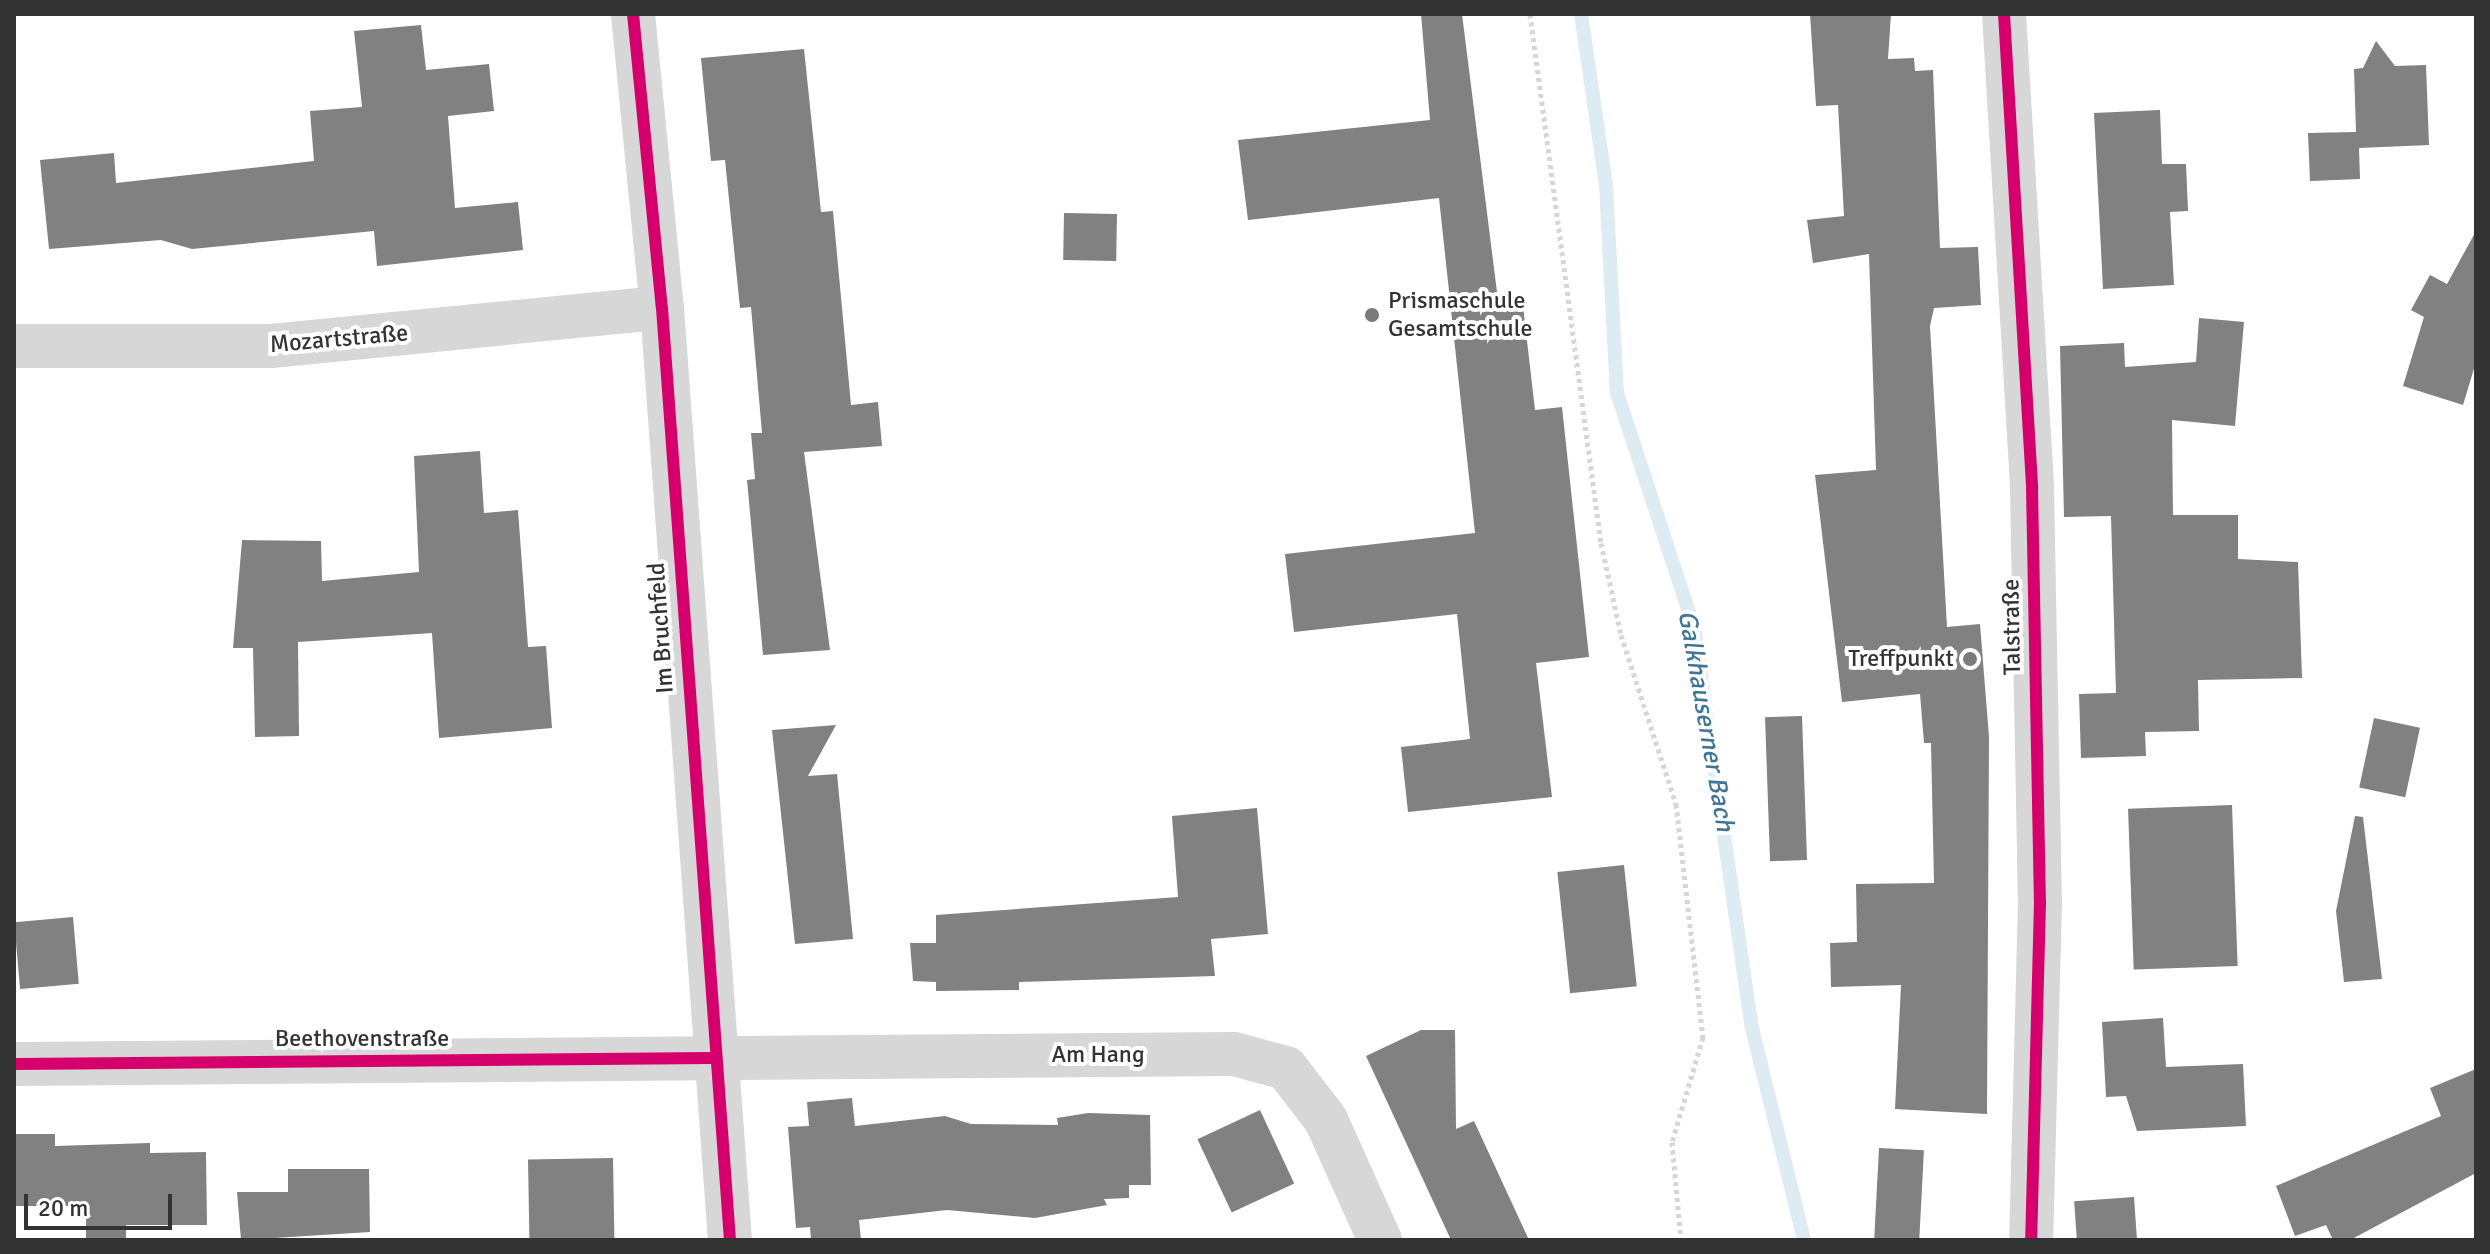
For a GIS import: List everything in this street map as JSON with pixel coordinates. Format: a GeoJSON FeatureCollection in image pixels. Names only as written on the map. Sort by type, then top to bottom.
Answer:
{"type":"FeatureCollection","features":[{"type":"Feature","properties":{"kind":"street","name":"Im Bruchfeld"},"geometry":{"type":"LineString","coordinates":[[633,14],[662,308],[711,1058],[730,1240]]}},
{"type":"Feature","properties":{"kind":"street","name":"Talstraße"},"geometry":{"type":"LineString","coordinates":[[2004,14],[2032,505],[2040,902],[2031,1240]]}},
{"type":"Feature","properties":{"kind":"street","name":"Mozartstraße"},"geometry":{"type":"LineString","coordinates":[[14,346],[271,346],[662,308]]}},
{"type":"Feature","properties":{"kind":"street","name":"Beethovenstraße"},"geometry":{"type":"LineString","coordinates":[[14,1064],[711,1058]]}},
{"type":"Feature","properties":{"kind":"street","name":"Am Hang"},"geometry":{"type":"LineString","coordinates":[[711,1058],[1247,1058],[1286,1068],[1326,1120],[1380,1240]]}},
{"type":"Feature","properties":{"kind":"path"},"geometry":{"type":"LineString","coordinates":[[1530,14],[1601,543],[1621,635],[1676,804],[1703,1037],[1672,1142],[1681,1240]]}},
{"type":"Feature","properties":{"kind":"building"},"geometry":{"type":"Polygon","coordinates":[[[1421,14],[1462,14],[1499,308],[1523,306],[1535,410],[1562,407],[1589,657],[1536,663],[1552,797],[1408,812],[1401,747],[1470,739],[1457,614],[1294,632],[1285,554],[1475,533],[1439,198],[1248,220],[1238,140],[1430,120],[1421,14]]]}},
{"type":"Feature","properties":{"kind":"building"},"geometry":{"type":"Polygon","coordinates":[[[1810,14],[1891,14],[1888,59],[1914,58],[1915,71],[1933,70],[1940,248],[1978,247],[1981,305],[1934,308],[1930,326],[1947,627],[1980,624],[1989,737],[1987,1114],[1895,1109],[1901,985],[1831,987],[1830,943],[1857,942],[1856,884],[1934,883],[1931,743],[1924,743],[1920,694],[1842,702],[1815,475],[1876,470],[1869,254],[1813,263],[1807,220],[1844,216],[1838,105],[1816,106],[1810,14]]]}},
{"type":"Feature","properties":{"kind":"building"},"geometry":{"type":"Polygon","coordinates":[[[421,25],[426,70],[489,64],[494,111],[448,116],[455,208],[518,202],[523,250],[377,266],[374,231],[192,249],[161,240],[49,249],[40,160],[114,153],[116,183],[314,161],[310,111],[362,107],[354,31],[421,25]]]}},
{"type":"Feature","properties":{"kind":"building"},"geometry":{"type":"Polygon","coordinates":[[[2376,41],[2395,66],[2426,65],[2429,145],[2359,148],[2360,179],[2310,181],[2308,133],[2356,132],[2354,69],[2363,68],[2376,41]]]}},
{"type":"Feature","properties":{"kind":"building"},"geometry":{"type":"Polygon","coordinates":[[[804,49],[821,212],[833,211],[851,405],[878,402],[882,446],[804,452],[830,650],[763,655],[747,480],[755,479],[751,433],[762,433],[751,307],[740,308],[725,160],[711,161],[701,58],[804,49]]]}},
{"type":"Feature","properties":{"kind":"building"},"geometry":{"type":"Polygon","coordinates":[[[2160,110],[2162,164],[2186,164],[2188,211],[2170,212],[2174,285],[2103,289],[2094,113],[2160,110]]]}},
{"type":"Feature","properties":{"kind":"building"},"geometry":{"type":"Polygon","coordinates":[[[1064,213],[1117,214],[1116,261],[1063,260],[1064,213]]]}},
{"type":"Feature","properties":{"kind":"building"},"geometry":{"type":"Polygon","coordinates":[[[2476,231],[2476,362],[2463,405],[2403,386],[2424,317],[2411,310],[2430,275],[2447,284],[2476,231]]]}},
{"type":"Feature","properties":{"kind":"building"},"geometry":{"type":"Polygon","coordinates":[[[2199,318],[2244,322],[2235,426],[2172,420],[2173,515],[2238,515],[2238,559],[2298,562],[2302,678],[2198,680],[2199,731],[2145,732],[2146,756],[2081,758],[2079,694],[2116,693],[2111,516],[2064,517],[2060,346],[2124,343],[2125,367],[2196,362],[2199,318]]]}},
{"type":"Feature","properties":{"kind":"building"},"geometry":{"type":"Polygon","coordinates":[[[480,451],[484,513],[518,510],[528,647],[546,646],[552,728],[439,738],[432,633],[298,642],[299,736],[255,737],[253,648],[233,648],[242,540],[321,541],[322,581],[419,572],[414,456],[480,451]]]}},
{"type":"Feature","properties":{"kind":"building"},"geometry":{"type":"Polygon","coordinates":[[[1802,716],[1807,860],[1770,861],[1765,717],[1802,716]]]}},
{"type":"Feature","properties":{"kind":"building"},"geometry":{"type":"Polygon","coordinates":[[[2374,718],[2420,728],[2405,797],[2359,787],[2374,718]]]}},
{"type":"Feature","properties":{"kind":"building"},"geometry":{"type":"Polygon","coordinates":[[[836,725],[808,776],[837,774],[853,939],[795,944],[772,730],[836,725]]]}},
{"type":"Feature","properties":{"kind":"building"},"geometry":{"type":"Polygon","coordinates":[[[2232,805],[2238,966],[2134,970],[2128,809],[2232,805]]]}},
{"type":"Feature","properties":{"kind":"building"},"geometry":{"type":"Polygon","coordinates":[[[1257,808],[1268,934],[1211,939],[1215,976],[1019,982],[1019,990],[936,991],[936,982],[913,981],[910,943],[936,943],[936,915],[1178,897],[1172,816],[1257,808]]]}},
{"type":"Feature","properties":{"kind":"building"},"geometry":{"type":"Polygon","coordinates":[[[2355,816],[2363,817],[2382,979],[2344,982],[2336,911],[2355,816]]]}},
{"type":"Feature","properties":{"kind":"building"},"geometry":{"type":"Polygon","coordinates":[[[1624,865],[1637,986],[1570,993],[1557,872],[1624,865]]]}},
{"type":"Feature","properties":{"kind":"building"},"geometry":{"type":"Polygon","coordinates":[[[73,917],[79,984],[20,989],[14,922],[73,917]]]}},
{"type":"Feature","properties":{"kind":"building"},"geometry":{"type":"Polygon","coordinates":[[[2163,1018],[2166,1067],[2243,1064],[2246,1126],[2137,1131],[2126,1096],[2106,1097],[2102,1022],[2163,1018]]]}},
{"type":"Feature","properties":{"kind":"building"},"geometry":{"type":"Polygon","coordinates":[[[1421,1030],[1455,1030],[1456,1129],[1474,1121],[1529,1240],[1451,1240],[1366,1056],[1421,1030]]]}},
{"type":"Feature","properties":{"kind":"building"},"geometry":{"type":"Polygon","coordinates":[[[2476,1069],[2476,1173],[2350,1240],[2333,1240],[2326,1225],[2295,1236],[2276,1186],[2441,1116],[2430,1088],[2476,1069]]]}},
{"type":"Feature","properties":{"kind":"building"},"geometry":{"type":"Polygon","coordinates":[[[852,1098],[855,1126],[945,1116],[971,1124],[1058,1125],[1057,1118],[1088,1113],[1150,1115],[1151,1185],[1129,1185],[1129,1198],[1104,1199],[1107,1205],[1035,1218],[947,1210],[859,1220],[861,1240],[811,1240],[810,1227],[796,1228],[788,1127],[809,1126],[807,1102],[852,1098]]]}},
{"type":"Feature","properties":{"kind":"building"},"geometry":{"type":"Polygon","coordinates":[[[1260,1110],[1294,1183],[1232,1213],[1197,1139],[1260,1110]]]}},
{"type":"Feature","properties":{"kind":"building"},"geometry":{"type":"Polygon","coordinates":[[[14,1134],[55,1134],[55,1146],[150,1143],[150,1153],[206,1152],[207,1225],[126,1225],[126,1240],[86,1240],[86,1206],[14,1206],[14,1134]]]}},
{"type":"Feature","properties":{"kind":"building"},"geometry":{"type":"Polygon","coordinates":[[[1879,1148],[1924,1150],[1919,1240],[1874,1238],[1879,1148]]]}},
{"type":"Feature","properties":{"kind":"building"},"geometry":{"type":"Polygon","coordinates":[[[613,1158],[614,1240],[529,1240],[528,1159],[613,1158]]]}},
{"type":"Feature","properties":{"kind":"building"},"geometry":{"type":"Polygon","coordinates":[[[288,1169],[369,1169],[370,1232],[241,1240],[237,1192],[288,1192],[288,1169]]]}},
{"type":"Feature","properties":{"kind":"building"},"geometry":{"type":"Polygon","coordinates":[[[2134,1197],[2137,1240],[2077,1240],[2074,1201],[2134,1197]]]}},
{"type":"Feature","properties":{"kind":"waterway","name":"Galkhauserner Bach"},"geometry":{"type":"LineString","coordinates":[[1581,14],[1606,185],[1617,393],[1694,627],[1752,1028],[1804,1240]]}},
{"type":"Feature","properties":{"kind":"cycle path"},"geometry":{"type":"LineString","coordinates":[[633,14],[662,308],[730,1240]]}},
{"type":"Feature","properties":{"kind":"cycle path"},"geometry":{"type":"LineString","coordinates":[[2004,14],[2032,489],[2040,902],[2031,1240]]}},
{"type":"Feature","properties":{"kind":"cycle path"},"geometry":{"type":"LineString","coordinates":[[14,1064],[711,1058]]}},
{"type":"Feature","properties":{"kind":"place","name":"Prismaschule Gesamtschule"},"geometry":{"type":"Point","coordinates":[1372,315]}},
{"type":"Feature","properties":{"kind":"place","name":"Treffpunkt"},"geometry":{"type":"Point","coordinates":[1970,659]}}]}
